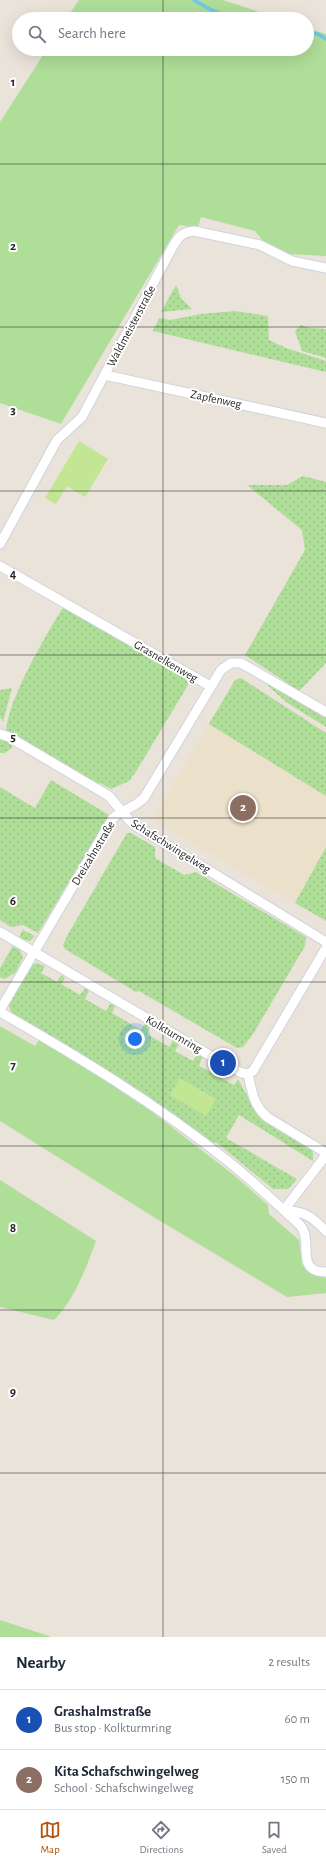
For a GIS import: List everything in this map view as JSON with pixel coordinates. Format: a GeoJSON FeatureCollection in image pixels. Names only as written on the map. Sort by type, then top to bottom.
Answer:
{"type":"FeatureCollection","features":[{"type":"Feature","properties":{"kind":"street","name":"Waldmeisterstraße"},"geometry":{"type":"LineString","coordinates":[[0,544],[57,440],[82,417],[173,246],[181,235],[186,232],[194,231],[260,245],[292,260],[326,268]]}},
{"type":"Feature","properties":{"kind":"street","name":"Zapfenweg"},"geometry":{"type":"LineString","coordinates":[[105,375],[326,423]]}},
{"type":"Feature","properties":{"kind":"street","name":"Grasnelkenweg"},"geometry":{"type":"LineString","coordinates":[[0,566],[210,686],[224,666],[238,662],[260,673],[326,712]]}},
{"type":"Feature","properties":{"kind":"street","name":"Dreizahnstraße"},"geometry":{"type":"LineString","coordinates":[[0,1011],[113,818],[121,811],[138,804],[144,798],[210,686]]}},
{"type":"Feature","properties":{"kind":"street","name":"Schafschwingelweg"},"geometry":{"type":"LineString","coordinates":[[0,734],[9,737],[109,796],[130,822],[326,942]]}},
{"type":"Feature","properties":{"kind":"street","name":"Kolkturmring"},"geometry":{"type":"LineString","coordinates":[[0,932],[223,1063],[242,1073],[248,1074]]}},
{"type":"Feature","properties":{"kind":"street"},"geometry":{"type":"LineString","coordinates":[[284,1210],[326,1154],[258,1110],[248,1074],[253,1071],[326,948]]}},
{"type":"Feature","properties":{"kind":"street"},"geometry":{"type":"LineString","coordinates":[[0,1011],[72,1053],[132,1091],[230,1162],[284,1210],[305,1231],[308,1264],[316,1271],[326,1272]]}},
{"type":"Feature","properties":{"kind":"street"},"geometry":{"type":"LineString","coordinates":[[284,1210],[299,1211],[308,1214],[326,1231]]}},
{"type":"Feature","properties":{"kind":"shaded area"},"geometry":{"type":"Polygon","coordinates":[[[209,724],[326,796],[326,847],[295,903],[153,820],[209,724]]]}},
{"type":"Feature","properties":{"kind":"green space"},"geometry":{"type":"Polygon","coordinates":[[[79,0],[223,0],[260,12],[71,12],[79,0]]]}},
{"type":"Feature","properties":{"kind":"green space"},"geometry":{"type":"Polygon","coordinates":[[[314,30],[326,34],[326,256],[288,254],[263,241],[255,231],[201,217],[198,228],[179,225],[61,424],[0,403],[0,122],[42,56],[314,56],[314,30]]]}},
{"type":"Feature","properties":{"kind":"green space"},"geometry":{"type":"Polygon","coordinates":[[[176,285],[181,298],[192,309],[161,312],[176,285]]]}},
{"type":"Feature","properties":{"kind":"green space"},"geometry":{"type":"Polygon","coordinates":[[[235,311],[268,316],[269,340],[286,348],[326,361],[326,372],[153,331],[159,318],[170,320],[201,314],[235,311]]]}},
{"type":"Feature","properties":{"kind":"green space"},"geometry":{"type":"Polygon","coordinates":[[[301,325],[310,328],[326,329],[326,358],[302,351],[295,331],[301,325]]]}},
{"type":"Feature","properties":{"kind":"green space"},"geometry":{"type":"Polygon","coordinates":[[[79,441],[108,459],[85,497],[67,486],[56,504],[45,498],[79,441]]]}},
{"type":"Feature","properties":{"kind":"green space"},"geometry":{"type":"Polygon","coordinates":[[[303,476],[326,482],[326,663],[299,691],[245,655],[305,550],[302,530],[247,485],[287,485],[303,476]]]}},
{"type":"Feature","properties":{"kind":"green space"},"geometry":{"type":"Polygon","coordinates":[[[64,606],[178,673],[186,679],[188,685],[129,781],[111,789],[100,783],[98,785],[6,731],[8,718],[20,685],[38,650],[64,606]]]}},
{"type":"Feature","properties":{"kind":"green space"},"geometry":{"type":"Polygon","coordinates":[[[241,678],[326,733],[326,796],[209,724],[235,680],[241,678]]]}},
{"type":"Feature","properties":{"kind":"green space"},"geometry":{"type":"Polygon","coordinates":[[[264,682],[279,689],[326,718],[326,727],[286,702],[264,682]]]}},
{"type":"Feature","properties":{"kind":"green space"},"geometry":{"type":"Polygon","coordinates":[[[12,688],[3,722],[0,717],[0,690],[12,688]]]}},
{"type":"Feature","properties":{"kind":"green space"},"geometry":{"type":"Polygon","coordinates":[[[0,739],[6,741],[13,747],[5,753],[0,753],[0,739]]]}},
{"type":"Feature","properties":{"kind":"green space"},"geometry":{"type":"Polygon","coordinates":[[[51,780],[109,815],[38,933],[23,925],[11,927],[0,920],[0,787],[35,808],[51,780]]]}},
{"type":"Feature","properties":{"kind":"green space"},"geometry":{"type":"Polygon","coordinates":[[[127,833],[131,833],[155,847],[155,858],[184,875],[196,872],[306,937],[305,946],[253,1034],[243,1047],[237,1048],[139,991],[136,992],[65,949],[63,945],[67,936],[127,833]]]}},
{"type":"Feature","properties":{"kind":"green space"},"geometry":{"type":"Polygon","coordinates":[[[326,847],[326,921],[295,903],[326,847]]]}},
{"type":"Feature","properties":{"kind":"green space"},"geometry":{"type":"Polygon","coordinates":[[[23,930],[35,936],[30,941],[19,939],[23,930]]]}},
{"type":"Feature","properties":{"kind":"green space"},"geometry":{"type":"Polygon","coordinates":[[[14,944],[23,957],[16,972],[5,979],[0,977],[0,968],[14,944]]]}},
{"type":"Feature","properties":{"kind":"green space"},"geometry":{"type":"Polygon","coordinates":[[[37,963],[45,966],[41,973],[57,982],[61,975],[65,978],[61,984],[80,995],[85,988],[89,991],[85,999],[106,1011],[111,1003],[115,1006],[112,1013],[141,1030],[145,1023],[151,1026],[147,1034],[169,1047],[173,1040],[179,1044],[175,1051],[193,1061],[197,1054],[202,1057],[199,1066],[234,1085],[238,1079],[258,1116],[269,1125],[311,1149],[313,1153],[313,1161],[239,1115],[226,1138],[297,1179],[288,1189],[273,1189],[217,1143],[206,1140],[147,1097],[12,1014],[9,1006],[11,1001],[30,966],[37,963]]]}},
{"type":"Feature","properties":{"kind":"green space"},"geometry":{"type":"Polygon","coordinates":[[[0,1026],[35,1046],[39,1040],[134,1098],[235,1176],[268,1205],[269,1214],[299,1240],[302,1265],[314,1275],[326,1278],[326,1293],[287,1297],[152,1216],[0,1121],[0,1026]]]}},
{"type":"Feature","properties":{"kind":"green space"},"geometry":{"type":"Polygon","coordinates":[[[180,1078],[216,1099],[206,1116],[170,1095],[180,1078]]]}},
{"type":"Feature","properties":{"kind":"green space"},"geometry":{"type":"Polygon","coordinates":[[[0,1180],[96,1241],[74,1293],[54,1320],[0,1307],[0,1180]]]}},
{"type":"Feature","properties":{"kind":"green space"},"geometry":{"type":"Polygon","coordinates":[[[0,1620],[52,1637],[0,1637],[0,1620]]]}},
{"type":"Feature","properties":{"kind":"waterway"},"geometry":{"type":"LineString","coordinates":[[194,0],[216,12]]}},
{"type":"Feature","properties":{"kind":"waterway"},"geometry":{"type":"LineString","coordinates":[[314,34],[318,34],[326,39]]}},
{"type":"Feature","properties":{"kind":"place","name":"Kita Schafschwingelweg"},"geometry":{"type":"Point","coordinates":[243,808]}},
{"type":"Feature","properties":{"kind":"place","name":"Grashalmstraße"},"geometry":{"type":"Point","coordinates":[223,1063]}}]}
